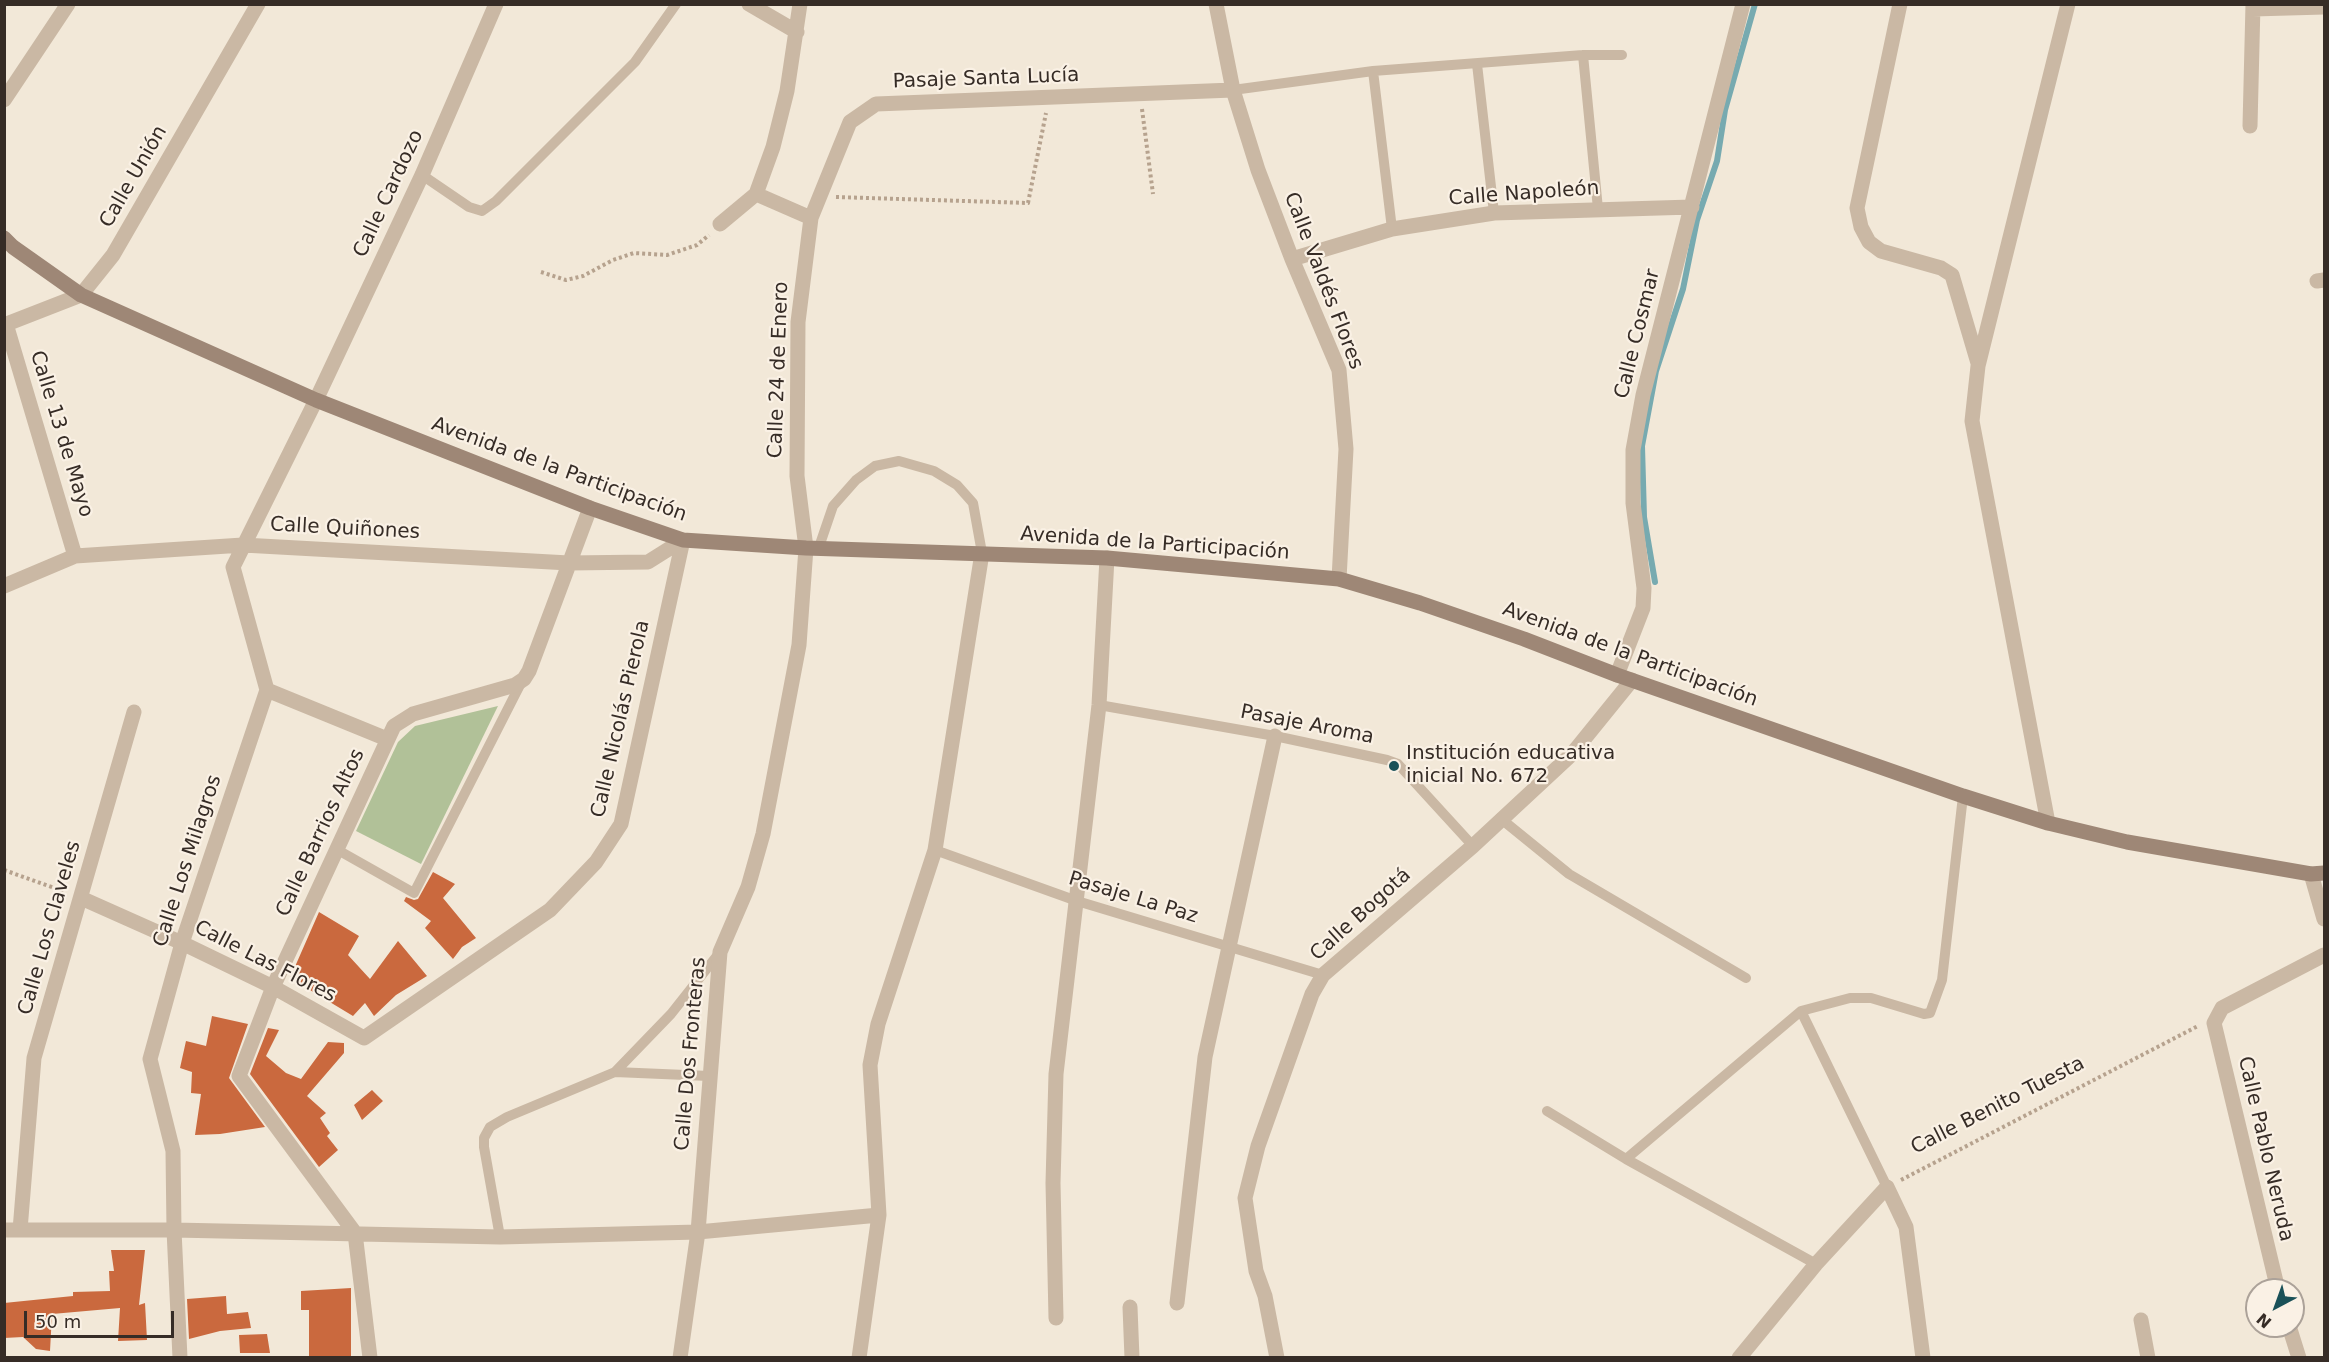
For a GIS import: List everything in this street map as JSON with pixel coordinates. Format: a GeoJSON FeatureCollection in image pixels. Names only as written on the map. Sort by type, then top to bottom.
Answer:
{"type":"FeatureCollection","features":[{"type":"Feature","properties":{"kind":"main road","name":"Avenida de la Participación"},"geometry":{"type":"LineString","coordinates":[[4,238],[13,247],[81,295],[316,400],[590,508],[682,540],[1107,558],[1339,579],[1451,614],[1617,675],[1963,796],[2048,823],[2127,842],[2318,873]]}},
{"type":"Feature","properties":{"kind":"street"},"geometry":{"type":"LineString","coordinates":[[4,100],[68,4]]}},
{"type":"Feature","properties":{"kind":"street","name":"Calle Unión"},"geometry":{"type":"LineString","coordinates":[[81,295],[113,255],[258,4]]}},
{"type":"Feature","properties":{"kind":"street","name":"Calle Cardozo"},"geometry":{"type":"LineString","coordinates":[[316,400],[422,175],[496,4]]}},
{"type":"Feature","properties":{"kind":"street"},"geometry":{"type":"LineString","coordinates":[[749,4],[797,32]]}},
{"type":"Feature","properties":{"kind":"street"},"geometry":{"type":"LineString","coordinates":[[720,224],[756,195],[773,147],[781,114],[797,32],[800,4]]}},
{"type":"Feature","properties":{"kind":"street","name":"Calle Valdés Flores"},"geometry":{"type":"LineString","coordinates":[[1216,4],[1233,90],[1258,170],[1292,259],[1339,370],[1346,449],[1339,579]]}},
{"type":"Feature","properties":{"kind":"street","name":"Calle Cosmar"},"geometry":{"type":"LineString","coordinates":[[1617,675],[1643,608],[1644,588],[1633,503],[1633,450],[1643,395],[1743,4]]}},
{"type":"Feature","properties":{"kind":"street"},"geometry":{"type":"LineString","coordinates":[[1900,4],[1857,208],[1861,227],[1869,242],[1881,251],[1941,268],[1952,275],[1978,366]]}},
{"type":"Feature","properties":{"kind":"street"},"geometry":{"type":"LineString","coordinates":[[2048,823],[1972,422],[1978,366],[2068,4]]}},
{"type":"Feature","properties":{"kind":"street"},"geometry":{"type":"LineString","coordinates":[[2250,126],[2253,7],[2325,7]]}},
{"type":"Feature","properties":{"kind":"street","name":"Pasaje Santa Lucía"},"geometry":{"type":"LineString","coordinates":[[811,218],[850,122],[876,104],[1233,90]]}},
{"type":"Feature","properties":{"kind":"street"},"geometry":{"type":"LineString","coordinates":[[756,195],[811,218]]}},
{"type":"Feature","properties":{"kind":"street","name":"Calle Napoleón"},"geometry":{"type":"LineString","coordinates":[[1292,259],[1392,229],[1494,213],[1692,207]]}},
{"type":"Feature","properties":{"kind":"street","name":"Calle 24 de Enero"},"geometry":{"type":"LineString","coordinates":[[811,218],[798,322],[797,476],[812,547]]}},
{"type":"Feature","properties":{"kind":"street"},"geometry":{"type":"LineString","coordinates":[[5,324],[81,295]]}},
{"type":"Feature","properties":{"kind":"street","name":"Calle 13 de Mayo"},"geometry":{"type":"LineString","coordinates":[[5,324],[75,556]]}},
{"type":"Feature","properties":{"kind":"street"},"geometry":{"type":"LineString","coordinates":[[316,400],[233,567],[267,690],[387,739]]}},
{"type":"Feature","properties":{"kind":"street"},"geometry":{"type":"LineString","coordinates":[[524,679],[590,508]]}},
{"type":"Feature","properties":{"kind":"street","name":"Calle Quiñones"},"geometry":{"type":"LineString","coordinates":[[4,586],[75,556],[243,545],[569,563],[648,562],[682,540]]}},
{"type":"Feature","properties":{"kind":"street","name":"Calle Nicolás Pierola"},"geometry":{"type":"LineString","coordinates":[[364,1038],[550,910],[596,862],[621,824],[682,540]]}},
{"type":"Feature","properties":{"kind":"street","name":"Calle Dos Fronteras"},"geometry":{"type":"LineString","coordinates":[[680,1358],[698,1232],[720,951],[748,887],[763,834],[799,645],[812,547]]}},
{"type":"Feature","properties":{"kind":"street"},"geometry":{"type":"LineString","coordinates":[[859,1358],[879,1215],[870,1065],[878,1024],[935,850],[982,553]]}},
{"type":"Feature","properties":{"kind":"street"},"geometry":{"type":"LineString","coordinates":[[1056,1318],[1053,1183],[1056,1074],[1099,705],[1107,558]]}},
{"type":"Feature","properties":{"kind":"street","name":"Calle Barrios Altos"},"geometry":{"type":"LineString","coordinates":[[355,1233],[239,1076],[273,987],[394,726],[413,714],[515,685],[524,679]]}},
{"type":"Feature","properties":{"kind":"street","name":"Calle Bogotá"},"geometry":{"type":"LineString","coordinates":[[1276,1358],[1265,1296],[1256,1271],[1245,1198],[1265,1124],[1312,994],[1323,975],[1473,846],[1500,818],[1572,754],[1632,680]]}},
{"type":"Feature","properties":{"kind":"street","name":"Calle Los Milagros"},"geometry":{"type":"LineString","coordinates":[[180,1358],[173,1151],[150,1059],[182,943],[267,690]]}},
{"type":"Feature","properties":{"kind":"street","name":"Calle Los Claveles"},"geometry":{"type":"LineString","coordinates":[[12,1230],[34,1058],[134,712]]}},
{"type":"Feature","properties":{"kind":"street"},"geometry":{"type":"LineString","coordinates":[[1177,1303],[1205,1057],[1275,736]]}},
{"type":"Feature","properties":{"kind":"street"},"geometry":{"type":"LineString","coordinates":[[2318,873],[2325,919]]}},
{"type":"Feature","properties":{"kind":"street","name":"Calle Las Flores"},"geometry":{"type":"LineString","coordinates":[[81,898],[273,987],[364,1038]]}},
{"type":"Feature","properties":{"kind":"street"},"geometry":{"type":"LineString","coordinates":[[2216,1017],[2222,1008],[2325,955]]}},
{"type":"Feature","properties":{"kind":"street","name":"Calle Pablo Neruda"},"geometry":{"type":"LineString","coordinates":[[2216,1017],[2214,1023],[2275,1278]]}},
{"type":"Feature","properties":{"kind":"street"},"geometry":{"type":"LineString","coordinates":[[1739,1358],[1816,1264],[1887,1188],[1906,1227],[1923,1358]]}},
{"type":"Feature","properties":{"kind":"street"},"geometry":{"type":"LineString","coordinates":[[12,1230],[174,1230],[500,1237],[698,1232],[879,1215]]}},
{"type":"Feature","properties":{"kind":"street"},"geometry":{"type":"LineString","coordinates":[[355,1233],[370,1358]]}},
{"type":"Feature","properties":{"kind":"street"},"geometry":{"type":"LineString","coordinates":[[1130,1307],[1132,1358]]}},
{"type":"Feature","properties":{"kind":"street"},"geometry":{"type":"LineString","coordinates":[[2141,1320],[2148,1358]]}},
{"type":"Feature","properties":{"kind":"street"},"geometry":{"type":"LineString","coordinates":[[2293,1338],[2300,1358]]}},
{"type":"Feature","properties":{"kind":"lane"},"geometry":{"type":"LineString","coordinates":[[422,175],[469,207],[482,211],[496,201],[634,62],[676,4]]}},
{"type":"Feature","properties":{"kind":"lane"},"geometry":{"type":"LineString","coordinates":[[1233,90],[1373,71],[1583,55],[1622,55]]}},
{"type":"Feature","properties":{"kind":"lane"},"geometry":{"type":"LineString","coordinates":[[1583,55],[1598,209]]}},
{"type":"Feature","properties":{"kind":"lane"},"geometry":{"type":"LineString","coordinates":[[1477,63],[1494,213]]}},
{"type":"Feature","properties":{"kind":"lane"},"geometry":{"type":"LineString","coordinates":[[1373,71],[1392,229]]}},
{"type":"Feature","properties":{"kind":"lane"},"geometry":{"type":"LineString","coordinates":[[812,547],[833,506],[856,480],[874,466],[899,461],[934,471],[957,485],[973,502],[982,553]]}},
{"type":"Feature","properties":{"kind":"lane"},"geometry":{"type":"LineString","coordinates":[[336,849],[414,893],[524,679]]}},
{"type":"Feature","properties":{"kind":"lane","name":"Pasaje Aroma"},"geometry":{"type":"LineString","coordinates":[[1099,705],[1275,736],[1398,764],[1473,846]]}},
{"type":"Feature","properties":{"kind":"lane"},"geometry":{"type":"LineString","coordinates":[[1626,1159],[1801,1011],[1850,998],[1871,998],[1924,1014],[1930,1012],[1941,980],[1963,796]]}},
{"type":"Feature","properties":{"kind":"lane"},"geometry":{"type":"LineString","coordinates":[[1500,818],[1569,874],[1746,978]]}},
{"type":"Feature","properties":{"kind":"lane","name":"Pasaje La Paz"},"geometry":{"type":"LineString","coordinates":[[935,850],[1077,901],[1323,975]]}},
{"type":"Feature","properties":{"kind":"lane"},"geometry":{"type":"LineString","coordinates":[[500,1237],[484,1147],[484,1138],[490,1127],[507,1117],[615,1071],[671,1014],[720,951]]}},
{"type":"Feature","properties":{"kind":"lane"},"geometry":{"type":"LineString","coordinates":[[1801,1011],[1887,1188]]}},
{"type":"Feature","properties":{"kind":"lane"},"geometry":{"type":"LineString","coordinates":[[615,1071],[709,1076]]}},
{"type":"Feature","properties":{"kind":"lane"},"geometry":{"type":"LineString","coordinates":[[1547,1111],[1626,1159],[1816,1264]]}},
{"type":"Feature","properties":{"kind":"path"},"geometry":{"type":"LineString","coordinates":[[1140,94],[1153,194]]}},
{"type":"Feature","properties":{"kind":"path"},"geometry":{"type":"LineString","coordinates":[[820,196],[1028,203],[1048,98]]}},
{"type":"Feature","properties":{"kind":"path"},"geometry":{"type":"LineString","coordinates":[[540,272],[566,280],[583,276],[613,260],[634,253],[667,255],[697,245],[720,224]]}},
{"type":"Feature","properties":{"kind":"path"},"geometry":{"type":"LineString","coordinates":[[4,870],[81,898]]}},
{"type":"Feature","properties":{"kind":"path","name":"Calle Benito Tuesta"},"geometry":{"type":"LineString","coordinates":[[1887,1188],[2216,1017]]}},
{"type":"Feature","properties":{"kind":"green space"},"geometry":{"type":"Polygon","coordinates":[[[498,706],[421,864],[356,831],[398,742],[415,726],[498,706]]]}},
{"type":"Feature","properties":{"kind":"building"},"geometry":{"type":"Polygon","coordinates":[[[433,872],[455,884],[443,898],[476,938],[462,947],[453,959],[425,928],[431,921],[404,901],[406,897],[418,899],[433,872]]]}},
{"type":"Feature","properties":{"kind":"building"},"geometry":{"type":"Polygon","coordinates":[[[319,912],[359,936],[348,955],[370,979],[398,941],[427,976],[396,995],[374,1016],[365,1003],[353,1016],[290,978],[319,912]]]}},
{"type":"Feature","properties":{"kind":"building"},"geometry":{"type":"Polygon","coordinates":[[[212,1016],[248,1024],[229,1078],[265,1127],[220,1134],[195,1135],[201,1094],[191,1093],[192,1072],[180,1068],[186,1041],[206,1046],[212,1016]]]}},
{"type":"Feature","properties":{"kind":"building"},"geometry":{"type":"Polygon","coordinates":[[[268,1028],[279,1030],[266,1056],[286,1073],[301,1079],[328,1042],[344,1043],[344,1053],[307,1096],[326,1113],[320,1118],[330,1133],[327,1136],[338,1150],[319,1167],[250,1074],[268,1028]]]}},
{"type":"Feature","properties":{"kind":"building"},"geometry":{"type":"Polygon","coordinates":[[[372,1090],[383,1101],[362,1120],[354,1105],[372,1090]]]}},
{"type":"Feature","properties":{"kind":"building"},"geometry":{"type":"Polygon","coordinates":[[[111,1250],[145,1250],[139,1305],[145,1303],[147,1340],[118,1341],[120,1308],[52,1314],[50,1351],[36,1349],[23,1337],[4,1338],[4,1303],[73,1296],[73,1292],[110,1291],[109,1271],[114,1271],[111,1250]]]}},
{"type":"Feature","properties":{"kind":"building"},"geometry":{"type":"Polygon","coordinates":[[[351,1288],[351,1358],[309,1358],[309,1310],[301,1310],[301,1291],[351,1288]]]}},
{"type":"Feature","properties":{"kind":"building"},"geometry":{"type":"Polygon","coordinates":[[[226,1296],[227,1314],[248,1312],[251,1328],[220,1331],[189,1339],[187,1299],[226,1296]]]}},
{"type":"Feature","properties":{"kind":"building"},"geometry":{"type":"Polygon","coordinates":[[[267,1334],[270,1353],[240,1353],[239,1335],[267,1334]]]}},
{"type":"Feature","properties":{"kind":"waterway"},"geometry":{"type":"LineString","coordinates":[[1655,582],[1644,517],[1642,446],[1656,371],[1683,289],[1697,220],[1717,161],[1725,110],[1755,4]]}},
{"type":"Feature","properties":{"kind":"place","name":"Institución educativa inicial No. 672"},"geometry":{"type":"Point","coordinates":[1394,766]}}]}
